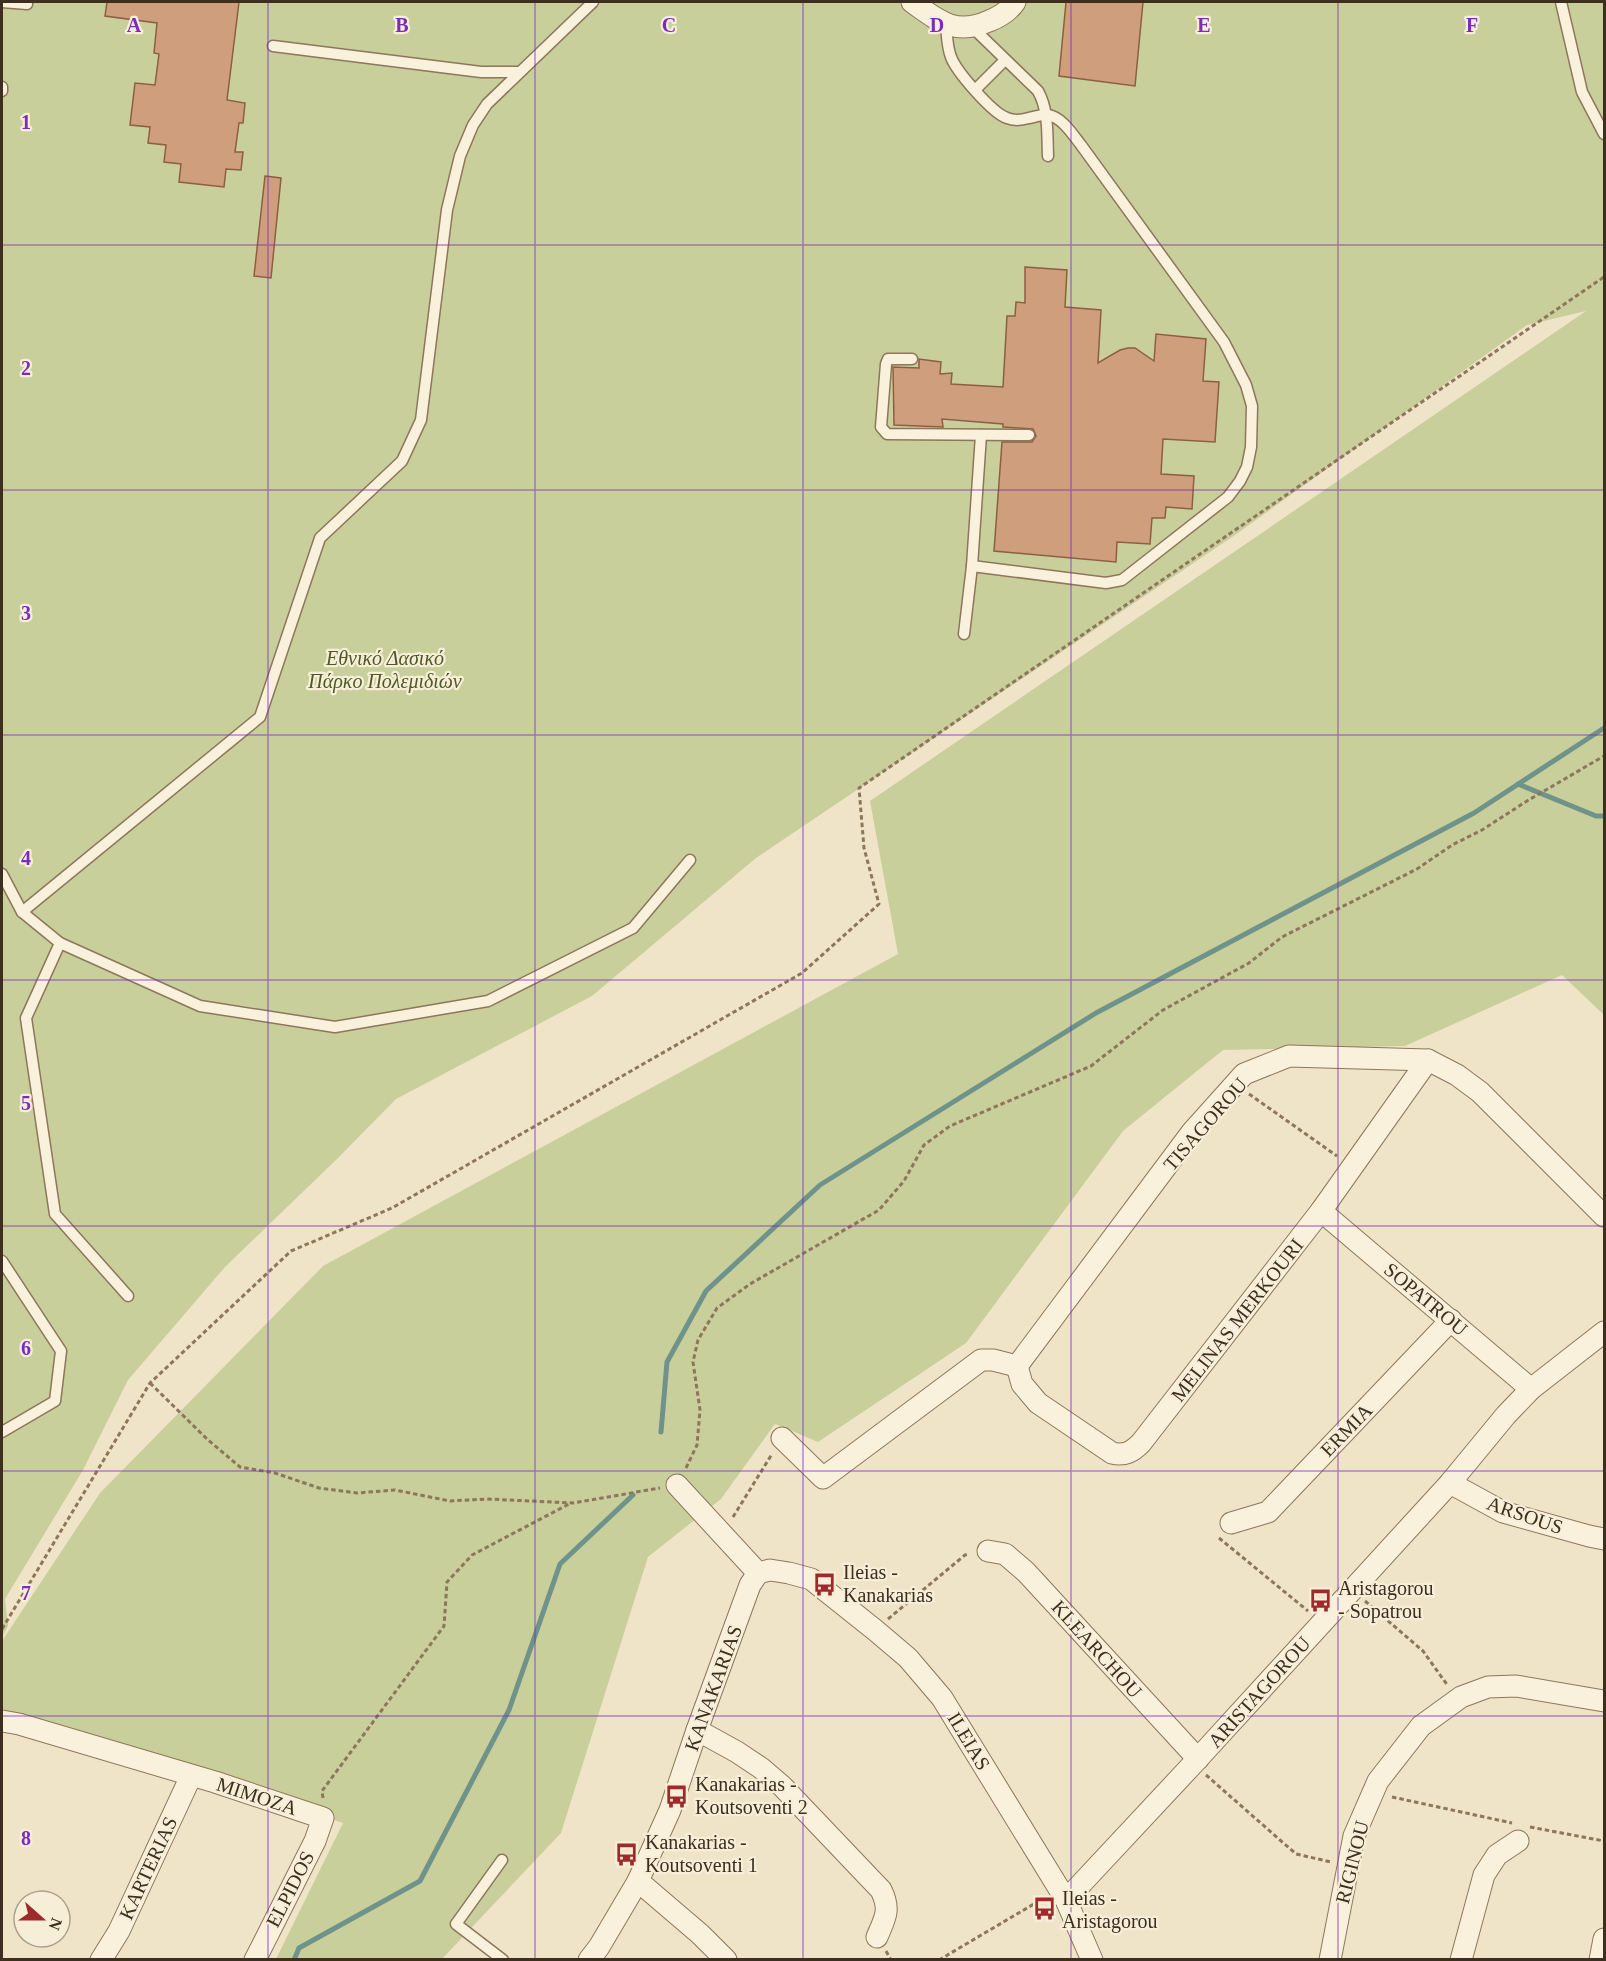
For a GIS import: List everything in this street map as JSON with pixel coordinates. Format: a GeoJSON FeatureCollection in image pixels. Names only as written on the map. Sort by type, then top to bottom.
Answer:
{"type":"FeatureCollection","features":[{"type":"Feature","properties":{"kind":"street"},"geometry":{"type":"LineString","coordinates":[[912,2],[946,25],[958,28],[972,27],[998,18],[1015,2]]}},
{"type":"Feature","properties":{"kind":"street","name":"TISAGOROU"},"geometry":{"type":"LineString","coordinates":[[1017,1366],[1192,1132],[1244,1074],[1289,1056],[1428,1060],[1457,1075],[1480,1092],[1605,1216]]}},
{"type":"Feature","properties":{"kind":"street","name":"MELINAS MERKOURI"},"geometry":{"type":"LineString","coordinates":[[1017,1366],[1022,1384],[1038,1403],[1112,1453],[1121,1455],[1132,1452],[1321,1211],[1428,1060]]}},
{"type":"Feature","properties":{"kind":"street","name":"SOPATROU"},"geometry":{"type":"LineString","coordinates":[[1321,1211],[1531,1389]]}},
{"type":"Feature","properties":{"kind":"street","name":"ERMIA"},"geometry":{"type":"LineString","coordinates":[[1231,1523],[1268,1512],[1451,1320]]}},
{"type":"Feature","properties":{"kind":"street","name":"ARISTAGOROU"},"geometry":{"type":"LineString","coordinates":[[1062,1895],[1195,1762],[1450,1483],[1506,1415],[1531,1389],[1605,1332]]}},
{"type":"Feature","properties":{"kind":"street"},"geometry":{"type":"LineString","coordinates":[[782,1438],[823,1478],[981,1360],[993,1360],[1017,1366]]}},
{"type":"Feature","properties":{"kind":"street","name":"ARSOUS"},"geometry":{"type":"LineString","coordinates":[[1450,1483],[1503,1512],[1605,1539]]}},
{"type":"Feature","properties":{"kind":"street"},"geometry":{"type":"LineString","coordinates":[[677,1485],[758,1573]]}},
{"type":"Feature","properties":{"kind":"street","name":"KLEARCHOU"},"geometry":{"type":"LineString","coordinates":[[988,1551],[1005,1554],[1026,1572],[1195,1762]]}},
{"type":"Feature","properties":{"kind":"street","name":"ILEIAS"},"geometry":{"type":"LineString","coordinates":[[758,1573],[770,1570],[811,1580],[908,1658],[942,1698],[1062,1895],[1092,1959]]}},
{"type":"Feature","properties":{"kind":"street","name":"KANAKARIAS"},"geometry":{"type":"LineString","coordinates":[[589,1959],[638,1881],[670,1810],[750,1585],[758,1573]]}},
{"type":"Feature","properties":{"kind":"street","name":"RIGINOU"},"geometry":{"type":"LineString","coordinates":[[1332,1959],[1354,1836],[1378,1781],[1421,1726],[1457,1700],[1488,1687],[1515,1686],[1605,1701]]}},
{"type":"Feature","properties":{"kind":"street","name":"MIMOZA"},"geometry":{"type":"LineString","coordinates":[[2,1721],[19,1724],[323,1818]]}},
{"type":"Feature","properties":{"kind":"street"},"geometry":{"type":"LineString","coordinates":[[697,1730],[761,1768],[782,1786],[881,1890],[887,1902],[887,1911],[877,1937]]}},
{"type":"Feature","properties":{"kind":"street","name":"KARTERIAS"},"geometry":{"type":"LineString","coordinates":[[101,1959],[119,1931],[191,1776]]}},
{"type":"Feature","properties":{"kind":"street","name":"ELPIDOS"},"geometry":{"type":"LineString","coordinates":[[255,1959],[315,1841],[323,1818]]}},
{"type":"Feature","properties":{"kind":"street"},"geometry":{"type":"LineString","coordinates":[[1461,1959],[1484,1875],[1497,1855],[1518,1841]]}},
{"type":"Feature","properties":{"kind":"street"},"geometry":{"type":"LineString","coordinates":[[638,1881],[726,1959]]}},
{"type":"Feature","properties":{"kind":"street"},"geometry":{"type":"LineString","coordinates":[[1600,1959],[1605,1939]]}},
{"type":"Feature","properties":{"kind":"lane"},"geometry":{"type":"LineString","coordinates":[[2,2],[27,3]]}},
{"type":"Feature","properties":{"kind":"lane"},"geometry":{"type":"LineString","coordinates":[[22,912],[260,717],[320,538],[402,461],[421,420],[447,210],[460,156],[473,125],[487,104],[518,72],[593,2]]}},
{"type":"Feature","properties":{"kind":"lane"},"geometry":{"type":"LineString","coordinates":[[1561,2],[1582,92],[1605,134]]}},
{"type":"Feature","properties":{"kind":"lane"},"geometry":{"type":"LineString","coordinates":[[946,25],[950,56],[961,74],[998,114],[1007,119],[1019,120],[1046,114],[1062,123],[1081,146],[1232,354],[1246,385],[1252,406],[1251,447],[1247,467],[1240,482],[1227,497],[1122,580],[1107,583],[972,566]]}},
{"type":"Feature","properties":{"kind":"lane"},"geometry":{"type":"LineString","coordinates":[[972,27],[1038,91],[1044,102],[1046,114],[1048,156]]}},
{"type":"Feature","properties":{"kind":"lane"},"geometry":{"type":"LineString","coordinates":[[273,46],[481,72],[518,72]]}},
{"type":"Feature","properties":{"kind":"lane"},"geometry":{"type":"LineString","coordinates":[[975,90],[1005,60]]}},
{"type":"Feature","properties":{"kind":"lane"},"geometry":{"type":"LineString","coordinates":[[912,359],[892,358],[888,359],[886,364],[881,427],[887,434],[1029,435]]}},
{"type":"Feature","properties":{"kind":"lane"},"geometry":{"type":"LineString","coordinates":[[964,634],[972,566],[981,435]]}},
{"type":"Feature","properties":{"kind":"lane"},"geometry":{"type":"LineString","coordinates":[[2,874],[22,912],[60,943],[200,1006],[335,1027],[488,1001],[633,928],[690,860]]}},
{"type":"Feature","properties":{"kind":"lane"},"geometry":{"type":"LineString","coordinates":[[60,943],[26,1018],[55,1214],[128,1296]]}},
{"type":"Feature","properties":{"kind":"lane"},"geometry":{"type":"LineString","coordinates":[[2,1261],[61,1351],[55,1401],[2,1432]]}},
{"type":"Feature","properties":{"kind":"lane"},"geometry":{"type":"LineString","coordinates":[[502,1860],[456,1924],[504,1959]]}},
{"type":"Feature","properties":{"kind":"path"},"geometry":{"type":"LineString","coordinates":[[2,1629],[150,1383],[291,1251],[392,1208],[802,973],[879,904],[864,848],[859,788],[1605,277]]}},
{"type":"Feature","properties":{"kind":"path"},"geometry":{"type":"LineString","coordinates":[[150,1383],[207,1440],[240,1467],[275,1473],[319,1488],[357,1493],[395,1490],[450,1501],[487,1499],[573,1503],[677,1485],[697,1445],[700,1410],[693,1362],[698,1340],[717,1308],[750,1284],[879,1210],[904,1181],[924,1145],[950,1126],[1091,1066],[1163,1010],[1249,963],[1282,937],[1417,869],[1452,845],[1482,830],[1605,756]]}},
{"type":"Feature","properties":{"kind":"path"},"geometry":{"type":"LineString","coordinates":[[1235,1084],[1353,1167]]}},
{"type":"Feature","properties":{"kind":"path"},"geometry":{"type":"LineString","coordinates":[[733,1517],[782,1438]]}},
{"type":"Feature","properties":{"kind":"path"},"geometry":{"type":"LineString","coordinates":[[323,1818],[322,1791],[444,1626],[447,1582],[472,1555],[573,1503]]}},
{"type":"Feature","properties":{"kind":"path"},"geometry":{"type":"LineString","coordinates":[[1231,1523],[1218,1539],[1322,1623]]}},
{"type":"Feature","properties":{"kind":"path"},"geometry":{"type":"LineString","coordinates":[[875,1630],[965,1555],[988,1551]]}},
{"type":"Feature","properties":{"kind":"path"},"geometry":{"type":"LineString","coordinates":[[1352,1590],[1424,1651],[1457,1700]]}},
{"type":"Feature","properties":{"kind":"path"},"geometry":{"type":"LineString","coordinates":[[1195,1762],[1296,1854],[1348,1866]]}},
{"type":"Feature","properties":{"kind":"path"},"geometry":{"type":"LineString","coordinates":[[1372,1793],[1605,1841]]}},
{"type":"Feature","properties":{"kind":"path"},"geometry":{"type":"LineString","coordinates":[[939,1959],[1062,1895]]}},
{"type":"Feature","properties":{"kind":"green space","name":"Εθνικό Δασικό Πάρκο Πολεμιδιών"},"geometry":{"type":"Polygon","coordinates":[[[2,2],[1604,2],[1604,1015],[1562,975],[1405,1046],[1223,1050],[1123,1131],[966,1343],[818,1442],[775,1424],[721,1499],[648,1557],[561,1833],[442,1959],[276,1959],[343,1823],[2,1713],[2,1641],[100,1493],[323,1266],[898,954],[870,801],[1586,311],[1527,325],[1235,535],[756,858],[592,996],[396,1099],[225,1267],[128,1380],[83,1470],[5,1599],[8,1626],[2,1637],[2,2]]]}},
{"type":"Feature","properties":{"kind":"building"},"geometry":{"type":"Polygon","coordinates":[[[107,2],[239,2],[227,100],[245,103],[243,123],[239,123],[235,152],[243,152],[241,170],[226,169],[224,187],[179,182],[181,164],[164,162],[166,145],[148,143],[150,127],[130,125],[135,83],[155,85],[159,54],[154,53],[157,23],[105,16],[107,2]]]}},
{"type":"Feature","properties":{"kind":"building"},"geometry":{"type":"Polygon","coordinates":[[[1066,2],[1143,2],[1135,86],[1059,76],[1066,2]]]}},
{"type":"Feature","properties":{"kind":"building"},"geometry":{"type":"Polygon","coordinates":[[[265,176],[281,178],[271,278],[254,276],[265,176]]]}},
{"type":"Feature","properties":{"kind":"building"},"geometry":{"type":"Polygon","coordinates":[[[1025,267],[1067,270],[1065,307],[1101,310],[1098,363],[1128,348],[1135,348],[1154,361],[1156,334],[1206,339],[1203,381],[1219,382],[1215,442],[1163,439],[1161,474],[1194,476],[1192,509],[1166,507],[1165,518],[1152,518],[1150,544],[1117,542],[1116,562],[994,551],[1002,442],[1032,442],[1036,436],[1033,429],[942,419],[943,427],[894,425],[893,367],[919,368],[919,359],[941,362],[940,374],[952,373],[951,384],[1003,387],[1007,316],[1015,316],[1016,302],[1025,303],[1025,267]]]}},
{"type":"Feature","properties":{"kind":"waterway"},"geometry":{"type":"LineString","coordinates":[[661,1432],[667,1362],[706,1291],[820,1185],[1096,1013],[1474,813],[1604,728]]}},
{"type":"Feature","properties":{"kind":"waterway"},"geometry":{"type":"LineString","coordinates":[[1518,784],[1596,816],[1604,816]]}},
{"type":"Feature","properties":{"kind":"waterway"},"geometry":{"type":"LineString","coordinates":[[294,1960],[299,1948],[420,1881],[509,1710],[560,1564],[633,1495]]}},
{"type":"Feature","properties":{"kind":"place","name":"Ileias - Kanakarias"},"geometry":{"type":"Point","coordinates":[825,1584]}},
{"type":"Feature","properties":{"kind":"place","name":"Aristagorou - Sopatrou"},"geometry":{"type":"Point","coordinates":[1320,1600]}},
{"type":"Feature","properties":{"kind":"place","name":"Kanakarias - Koutsoventi 2"},"geometry":{"type":"Point","coordinates":[677,1796]}},
{"type":"Feature","properties":{"kind":"place","name":"Kanakarias - Koutsoventi 1"},"geometry":{"type":"Point","coordinates":[627,1854]}},
{"type":"Feature","properties":{"kind":"place","name":"Ileias - Aristagorou"},"geometry":{"type":"Point","coordinates":[1044,1909]}}]}
